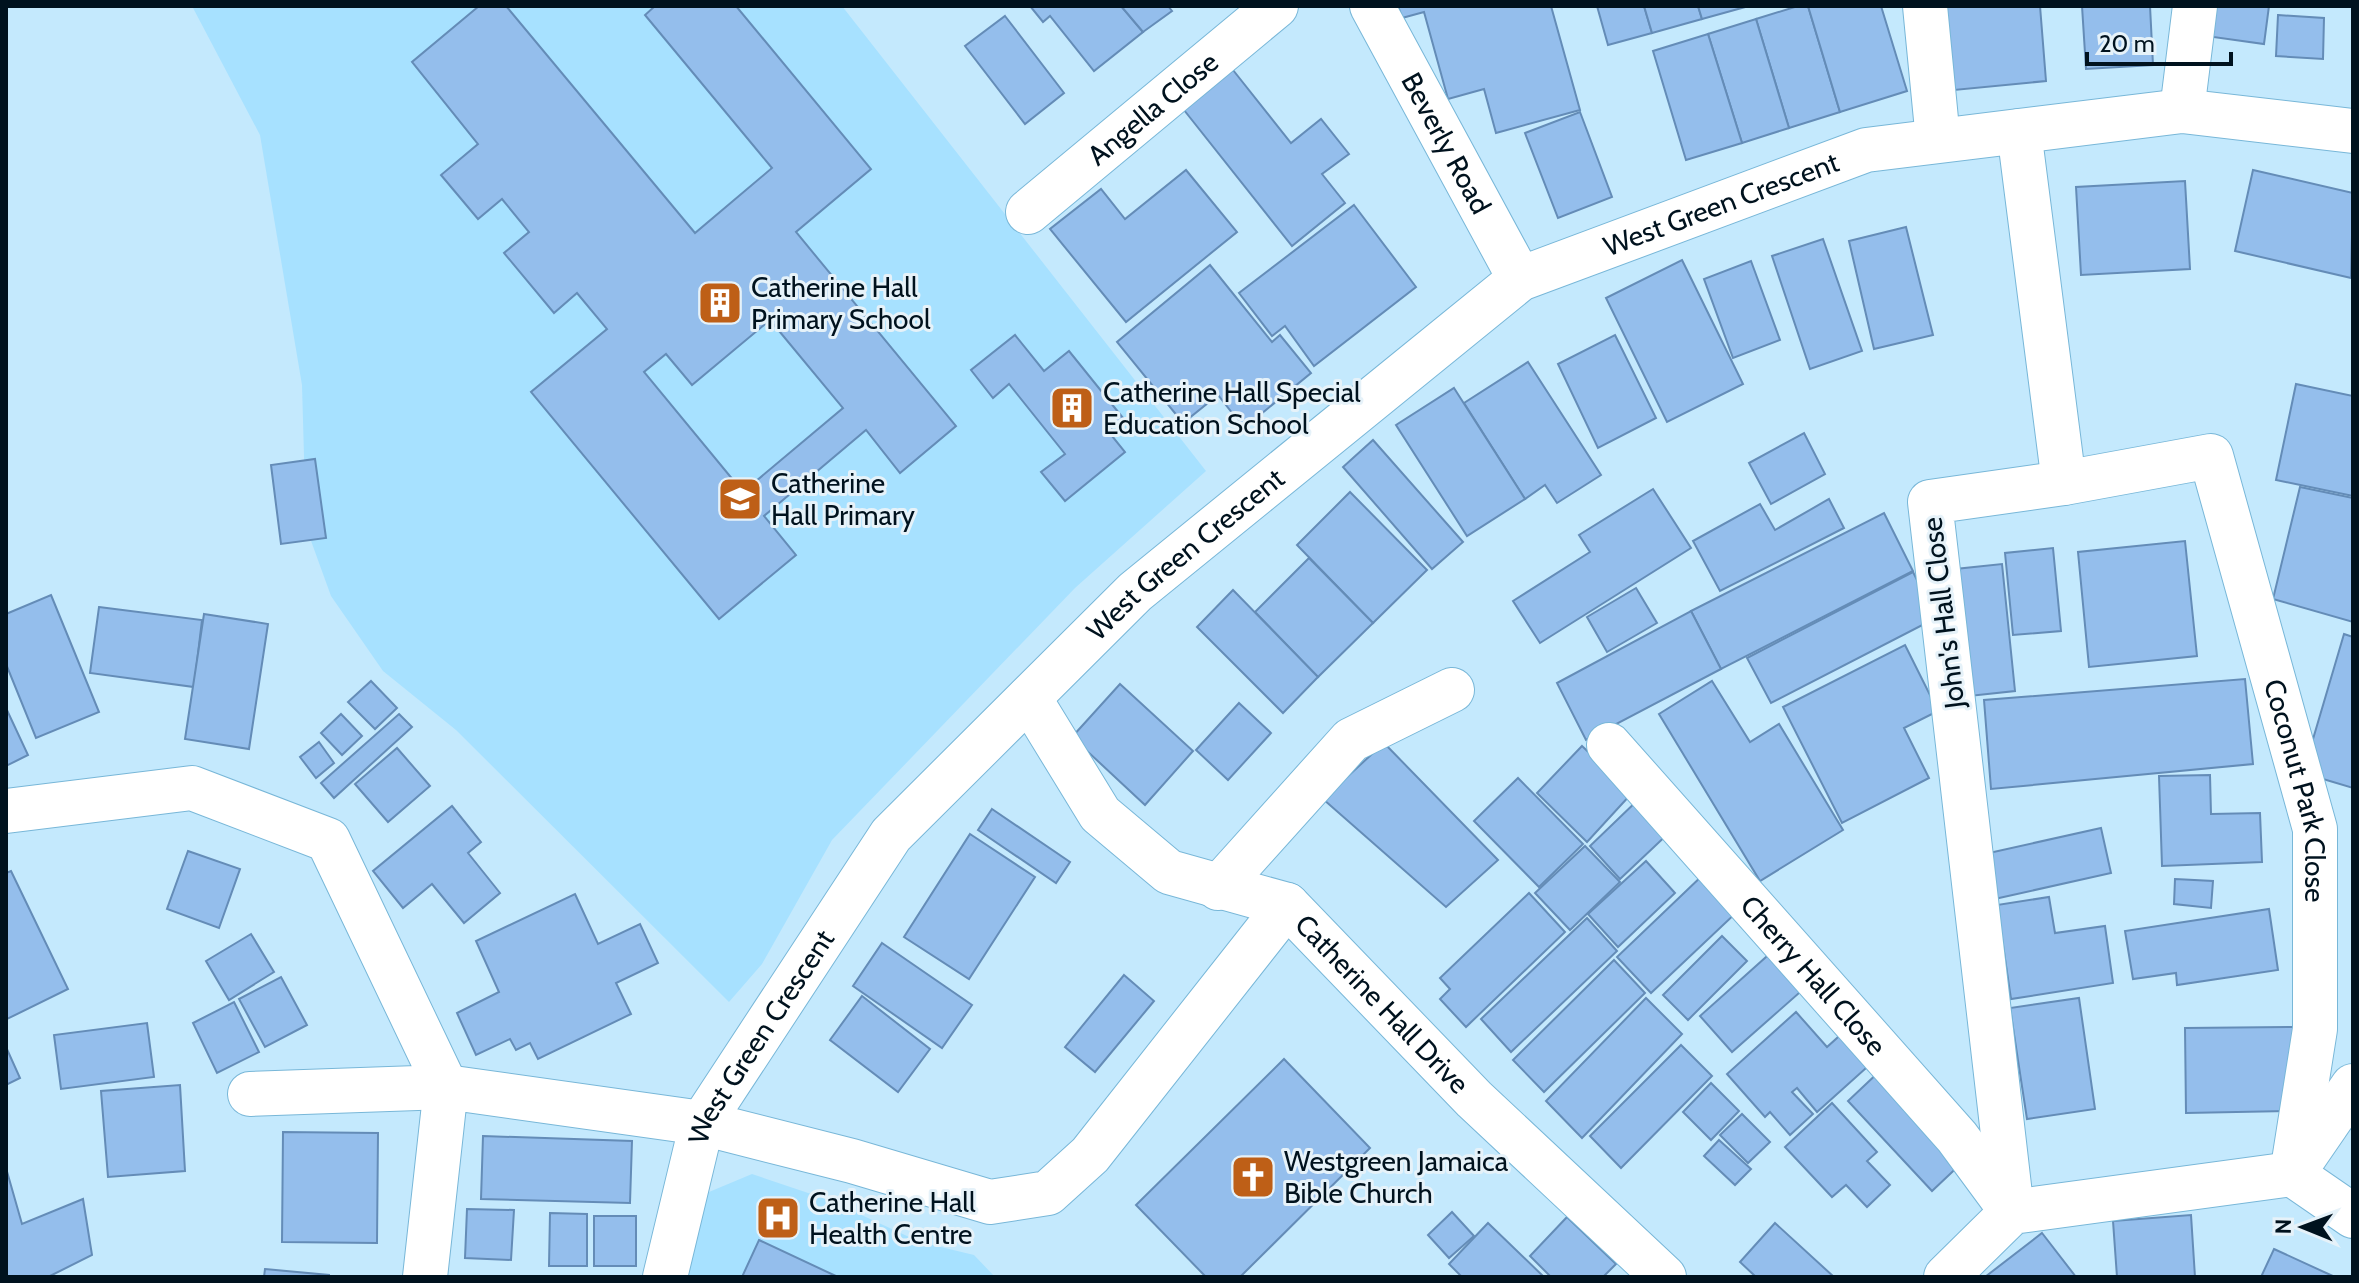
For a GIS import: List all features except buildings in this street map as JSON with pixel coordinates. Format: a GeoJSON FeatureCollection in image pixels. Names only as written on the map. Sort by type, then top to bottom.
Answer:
{"type":"FeatureCollection","features":[{"type":"Feature","properties":{"kind":"street","name":"Angella Close"},"geometry":{"type":"LineString","coordinates":[[1028,212],[1276,6]]}},
{"type":"Feature","properties":{"kind":"street","name":"Beverly Road"},"geometry":{"type":"LineString","coordinates":[[1372,6],[1520,279]]}},
{"type":"Feature","properties":{"kind":"street"},"geometry":{"type":"LineString","coordinates":[[1925,6],[1938,140]]}},
{"type":"Feature","properties":{"kind":"street"},"geometry":{"type":"LineString","coordinates":[[2182,111],[2195,6]]}},
{"type":"Feature","properties":{"kind":"street","name":"West Green Crescent"},"geometry":{"type":"LineString","coordinates":[[665,1277],[702,1123],[891,835],[1135,592],[1520,279],[1866,150],[2182,111],[2353,131]]}},
{"type":"Feature","properties":{"kind":"street"},"geometry":{"type":"LineString","coordinates":[[2019,131],[2064,483]]}},
{"type":"Feature","properties":{"kind":"street","name":"Coconut Park Close"},"geometry":{"type":"LineString","coordinates":[[2064,483],[2211,456],[2315,829],[2315,1029],[2292,1174]]}},
{"type":"Feature","properties":{"kind":"street","name":"John's Hall Close"},"geometry":{"type":"LineString","coordinates":[[2012,1212],[1930,502],[2064,483]]}},
{"type":"Feature","properties":{"kind":"street"},"geometry":{"type":"LineString","coordinates":[[1218,888],[1351,740],[1452,690]]}},
{"type":"Feature","properties":{"kind":"street","name":"Catherine Hall Drive"},"geometry":{"type":"LineString","coordinates":[[1029,698],[1100,814],[1169,872],[1287,905],[1474,1099],[1658,1275]]}},
{"type":"Feature","properties":{"kind":"street","name":"Cherry Hall Close"},"geometry":{"type":"LineString","coordinates":[[1609,745],[1957,1137],[2012,1212]]}},
{"type":"Feature","properties":{"kind":"street"},"geometry":{"type":"LineString","coordinates":[[6,811],[192,788],[328,840],[446,1087],[425,1277]]}},
{"type":"Feature","properties":{"kind":"street"},"geometry":{"type":"LineString","coordinates":[[250,1094],[446,1087],[702,1123],[852,1161],[990,1202],[1048,1193],[1090,1155],[1287,905]]}},
{"type":"Feature","properties":{"kind":"street"},"geometry":{"type":"LineString","coordinates":[[2292,1174],[2353,1086]]}},
{"type":"Feature","properties":{"kind":"street"},"geometry":{"type":"LineString","coordinates":[[1946,1277],[2012,1212],[2292,1174],[2353,1216]]}},
{"type":"Feature","properties":{"kind":"shaded area","name":"Catherine Hall Primary"},"geometry":{"type":"Polygon","coordinates":[[[192,6],[842,6],[1206,471],[1075,588],[832,840],[762,964],[729,1002],[456,730],[383,671],[331,596],[306,527],[302,385],[260,135],[192,6]]]}},
{"type":"Feature","properties":{"kind":"shaded area","name":"Catherine Hall Health Centre"},"geometry":{"type":"Polygon","coordinates":[[[752,1174],[829,1200],[920,1242],[974,1255],[995,1277],[668,1277],[675,1235],[709,1192],[752,1174]]]}},
{"type":"Feature","properties":{"kind":"place","name":"Catherine Hall Primary School"},"geometry":{"type":"Point","coordinates":[720,303]}},
{"type":"Feature","properties":{"kind":"place","name":"Catherine Hall Special Education School"},"geometry":{"type":"Point","coordinates":[1072,408]}},
{"type":"Feature","properties":{"kind":"place","name":"Catherine Hall Primary"},"geometry":{"type":"Point","coordinates":[740,499]}},
{"type":"Feature","properties":{"kind":"place","name":"Westgreen Jamaica Bible Church"},"geometry":{"type":"Point","coordinates":[1253,1177]}},
{"type":"Feature","properties":{"kind":"place","name":"Catherine Hall Health Centre"},"geometry":{"type":"Point","coordinates":[778,1218]}}]}
